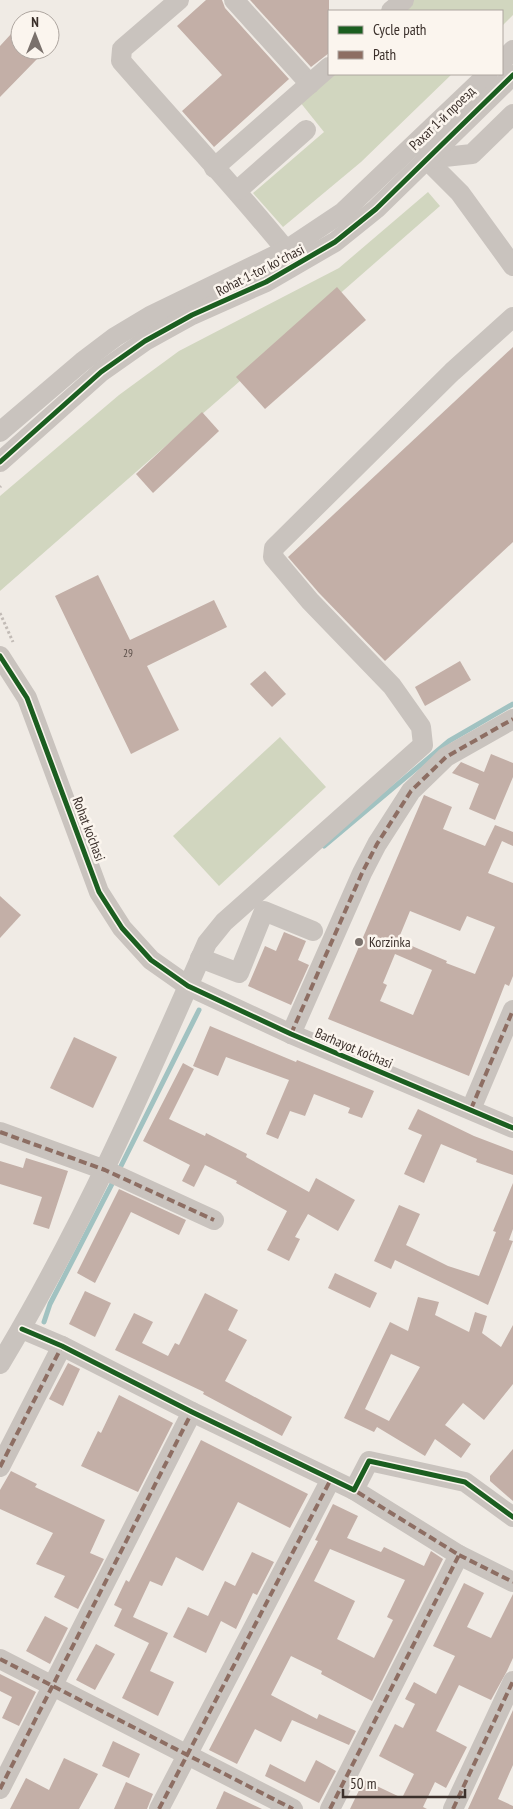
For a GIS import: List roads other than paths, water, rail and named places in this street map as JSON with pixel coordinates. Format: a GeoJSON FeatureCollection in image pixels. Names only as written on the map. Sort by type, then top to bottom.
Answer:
{"type":"FeatureCollection","features":[{"type":"Feature","properties":{"kind":"street"},"geometry":{"type":"LineString","coordinates":[[178,0],[122,49],[121,61],[214,168],[238,190],[286,250]]}},
{"type":"Feature","properties":{"kind":"street"},"geometry":{"type":"LineString","coordinates":[[234,0],[310,84]]}},
{"type":"Feature","properties":{"kind":"street"},"geometry":{"type":"LineString","coordinates":[[392,10],[404,0]]}},
{"type":"Feature","properties":{"kind":"street"},"geometry":{"type":"LineString","coordinates":[[503,59],[513,50]]}},
{"type":"Feature","properties":{"kind":"street"},"geometry":{"type":"LineString","coordinates":[[214,168],[328,68]]}},
{"type":"Feature","properties":{"kind":"street","name":"Рахат 1-й проезд"},"geometry":{"type":"LineString","coordinates":[[396,163],[487,75]]}},
{"type":"Feature","properties":{"kind":"street","name":"Rohat 1-tor koʻchasi"},"geometry":{"type":"LineString","coordinates":[[0,462],[101,372],[123,356],[168,328],[266,282],[313,256],[376,209],[513,75]]}},
{"type":"Feature","properties":{"kind":"street"},"geometry":{"type":"LineString","coordinates":[[426,160],[472,154],[513,114]]}},
{"type":"Feature","properties":{"kind":"street"},"geometry":{"type":"LineString","coordinates":[[238,190],[306,130]]}},
{"type":"Feature","properties":{"kind":"street"},"geometry":{"type":"LineString","coordinates":[[426,160],[460,193],[513,266]]}},
{"type":"Feature","properties":{"kind":"street","name":"Rohat 1-tor koʻchasi"},"geometry":{"type":"LineString","coordinates":[[0,432],[82,362],[115,338],[150,316],[286,250],[343,212],[396,163]]}},
{"type":"Feature","properties":{"kind":"street"},"geometry":{"type":"LineString","coordinates":[[0,1364],[22,1329],[105,1170],[206,943],[224,922],[423,745],[421,727],[392,686],[310,601],[273,557],[274,548],[452,372],[513,317]]}},
{"type":"Feature","properties":{"kind":"street","name":"Rohat ko'chasi"},"geometry":{"type":"LineString","coordinates":[[0,656],[27,698],[100,892],[110,910],[135,945],[168,974],[188,986]]}},
{"type":"Feature","properties":{"kind":"street"},"geometry":{"type":"LineString","coordinates":[[291,1034],[366,866],[377,844],[411,791],[446,757],[513,719]]}},
{"type":"Feature","properties":{"kind":"street"},"geometry":{"type":"LineString","coordinates":[[200,958],[238,974],[264,911],[313,930]]}},
{"type":"Feature","properties":{"kind":"street","name":"Barhayot ko'chasi"},"geometry":{"type":"LineString","coordinates":[[188,986],[291,1034],[470,1108],[513,1128]]}},
{"type":"Feature","properties":{"kind":"street"},"geometry":{"type":"LineString","coordinates":[[470,1108],[513,1010]]}},
{"type":"Feature","properties":{"kind":"street"},"geometry":{"type":"LineString","coordinates":[[0,1132],[105,1170],[214,1220]]}},
{"type":"Feature","properties":{"kind":"street"},"geometry":{"type":"LineString","coordinates":[[22,1329],[62,1346],[192,1412],[354,1490],[459,1555],[513,1582]]}},
{"type":"Feature","properties":{"kind":"street"},"geometry":{"type":"LineString","coordinates":[[0,1467],[62,1346]]}},
{"type":"Feature","properties":{"kind":"street"},"geometry":{"type":"LineString","coordinates":[[0,1789],[192,1412]]}},
{"type":"Feature","properties":{"kind":"street"},"geometry":{"type":"LineString","coordinates":[[354,1490],[369,1461],[465,1482],[513,1517]]}},
{"type":"Feature","properties":{"kind":"street"},"geometry":{"type":"LineString","coordinates":[[159,1809],[331,1479]]}},
{"type":"Feature","properties":{"kind":"street"},"geometry":{"type":"LineString","coordinates":[[330,1809],[459,1555]]}},
{"type":"Feature","properties":{"kind":"street"},"geometry":{"type":"LineString","coordinates":[[0,1659],[293,1809]]}},
{"type":"Feature","properties":{"kind":"street"},"geometry":{"type":"LineString","coordinates":[[453,1809],[513,1681]]}},
{"type":"Feature","properties":{"kind":"waterway"},"geometry":{"type":"LineString","coordinates":[[324,846],[449,741],[513,704]]}},
{"type":"Feature","properties":{"kind":"waterway"},"geometry":{"type":"LineString","coordinates":[[119,1170],[199,1010]]}},
{"type":"Feature","properties":{"kind":"waterway"},"geometry":{"type":"LineString","coordinates":[[44,1322],[50,1304],[115,1178]]}},
{"type":"Feature","properties":{"kind":"place","name":"Korzinka"},"geometry":{"type":"Point","coordinates":[359,942]}}]}
